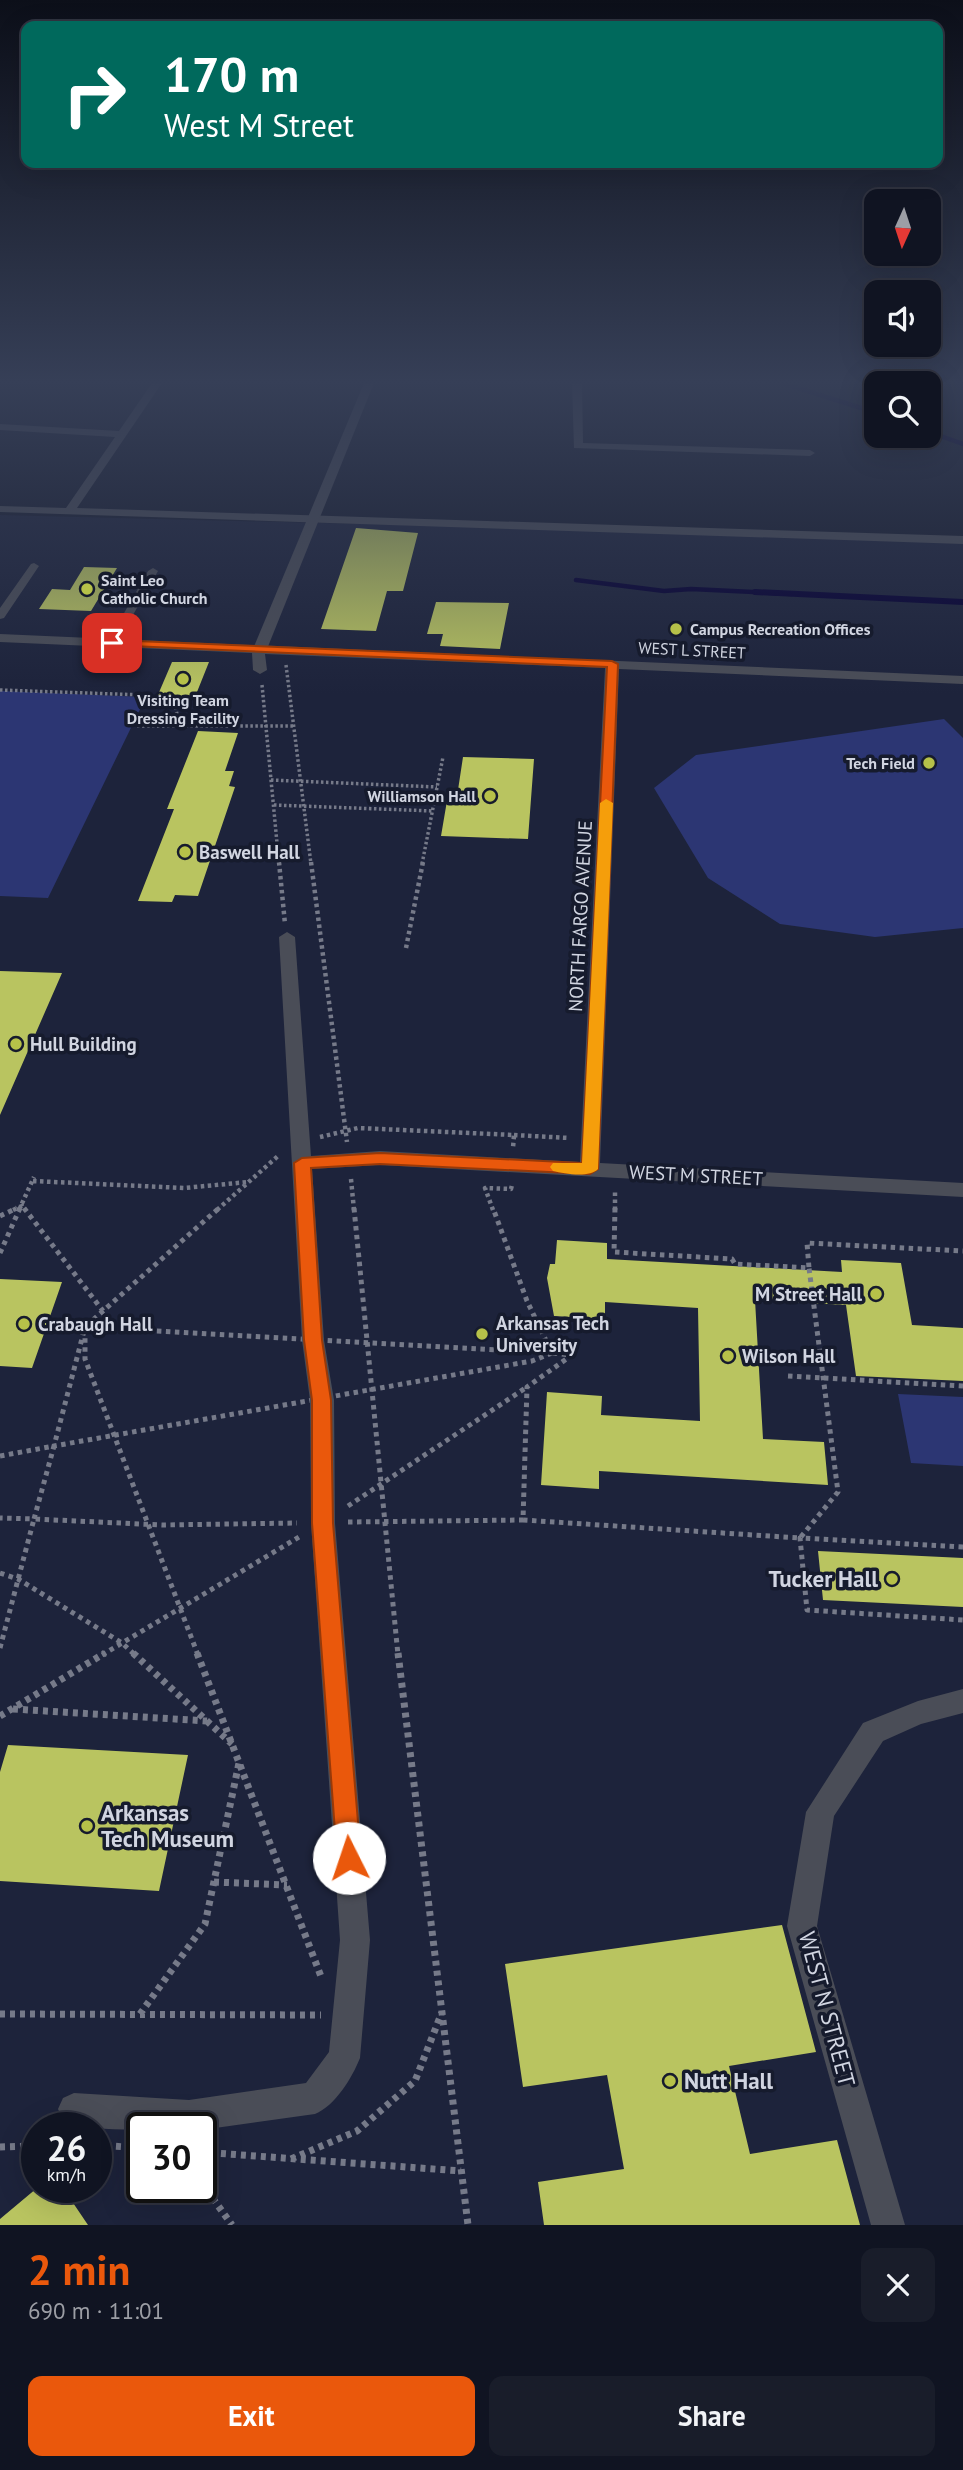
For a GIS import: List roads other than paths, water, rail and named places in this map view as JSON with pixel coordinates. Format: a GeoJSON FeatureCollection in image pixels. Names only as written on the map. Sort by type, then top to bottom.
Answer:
{"type":"FeatureCollection","features":[{"type":"Feature","properties":{"kind":"street"},"geometry":{"type":"LineString","coordinates":[[69,511],[86,487]]}},
{"type":"Feature","properties":{"kind":"street"},"geometry":{"type":"LineString","coordinates":[[260,670],[257,658],[328,487]]}},
{"type":"Feature","properties":{"kind":"street"},"geometry":{"type":"LineString","coordinates":[[0,509],[963,540]]}},
{"type":"Feature","properties":{"kind":"street","name":"WEST L STREET"},"geometry":{"type":"LineString","coordinates":[[0,638],[963,680]]}},
{"type":"Feature","properties":{"kind":"street","name":"NORTH FARGO AVENUE"},"geometry":{"type":"LineString","coordinates":[[590,1169],[612,664]]}},
{"type":"Feature","properties":{"kind":"street"},"geometry":{"type":"LineString","coordinates":[[74,2109],[189,2116],[315,2098],[344,2058],[355,1940],[323,1523],[322,1400],[313,1340],[287,937]]}},
{"type":"Feature","properties":{"kind":"street","name":"WEST M STREET"},"geometry":{"type":"LineString","coordinates":[[302,1152],[349,1160],[380,1158],[513,1164],[963,1190]]}},
{"type":"Feature","properties":{"kind":"street","name":"WEST N STREET"},"geometry":{"type":"LineString","coordinates":[[888,2225],[803,1926],[820,1812],[873,1732],[918,1713],[963,1701]]}},
{"type":"Feature","properties":{"kind":"lane"},"geometry":{"type":"LineString","coordinates":[[0,616],[34,566]]}},
{"type":"Feature","properties":{"kind":"lane"},"geometry":{"type":"LineString","coordinates":[[112,643],[153,570]]}},
{"type":"Feature","properties":{"kind":"waterway"},"geometry":{"type":"LineString","coordinates":[[576,580],[664,591],[691,589],[792,594]]}},
{"type":"Feature","properties":{"kind":"waterway"},"geometry":{"type":"LineString","coordinates":[[755,592],[963,602]]}},
{"type":"Feature","properties":{"kind":"place","name":"Saint Leo Catholic Church"},"geometry":{"type":"Point","coordinates":[87,589]}},
{"type":"Feature","properties":{"kind":"place","name":"Campus Recreation Offices"},"geometry":{"type":"Point","coordinates":[676,629]}},
{"type":"Feature","properties":{"kind":"place","name":"Visiting Team Dressing Facility"},"geometry":{"type":"Point","coordinates":[183,679]}},
{"type":"Feature","properties":{"kind":"place","name":"Tech Field"},"geometry":{"type":"Point","coordinates":[929,763]}},
{"type":"Feature","properties":{"kind":"place","name":"Williamson Hall"},"geometry":{"type":"Point","coordinates":[490,796]}},
{"type":"Feature","properties":{"kind":"place","name":"Baswell Hall"},"geometry":{"type":"Point","coordinates":[185,852]}},
{"type":"Feature","properties":{"kind":"place","name":"Hull Building"},"geometry":{"type":"Point","coordinates":[16,1044]}},
{"type":"Feature","properties":{"kind":"place","name":"M Street Hall"},"geometry":{"type":"Point","coordinates":[876,1294]}},
{"type":"Feature","properties":{"kind":"place","name":"Crabaugh Hall"},"geometry":{"type":"Point","coordinates":[24,1324]}},
{"type":"Feature","properties":{"kind":"place","name":"Arkansas Tech University"},"geometry":{"type":"Point","coordinates":[482,1334]}},
{"type":"Feature","properties":{"kind":"place","name":"Wilson Hall"},"geometry":{"type":"Point","coordinates":[728,1356]}},
{"type":"Feature","properties":{"kind":"place","name":"Tucker Hall"},"geometry":{"type":"Point","coordinates":[892,1579]}},
{"type":"Feature","properties":{"kind":"place","name":"Arkansas Tech Museum"},"geometry":{"type":"Point","coordinates":[87,1826]}},
{"type":"Feature","properties":{"kind":"place","name":"Nutt Hall"},"geometry":{"type":"Point","coordinates":[670,2081]}}]}
